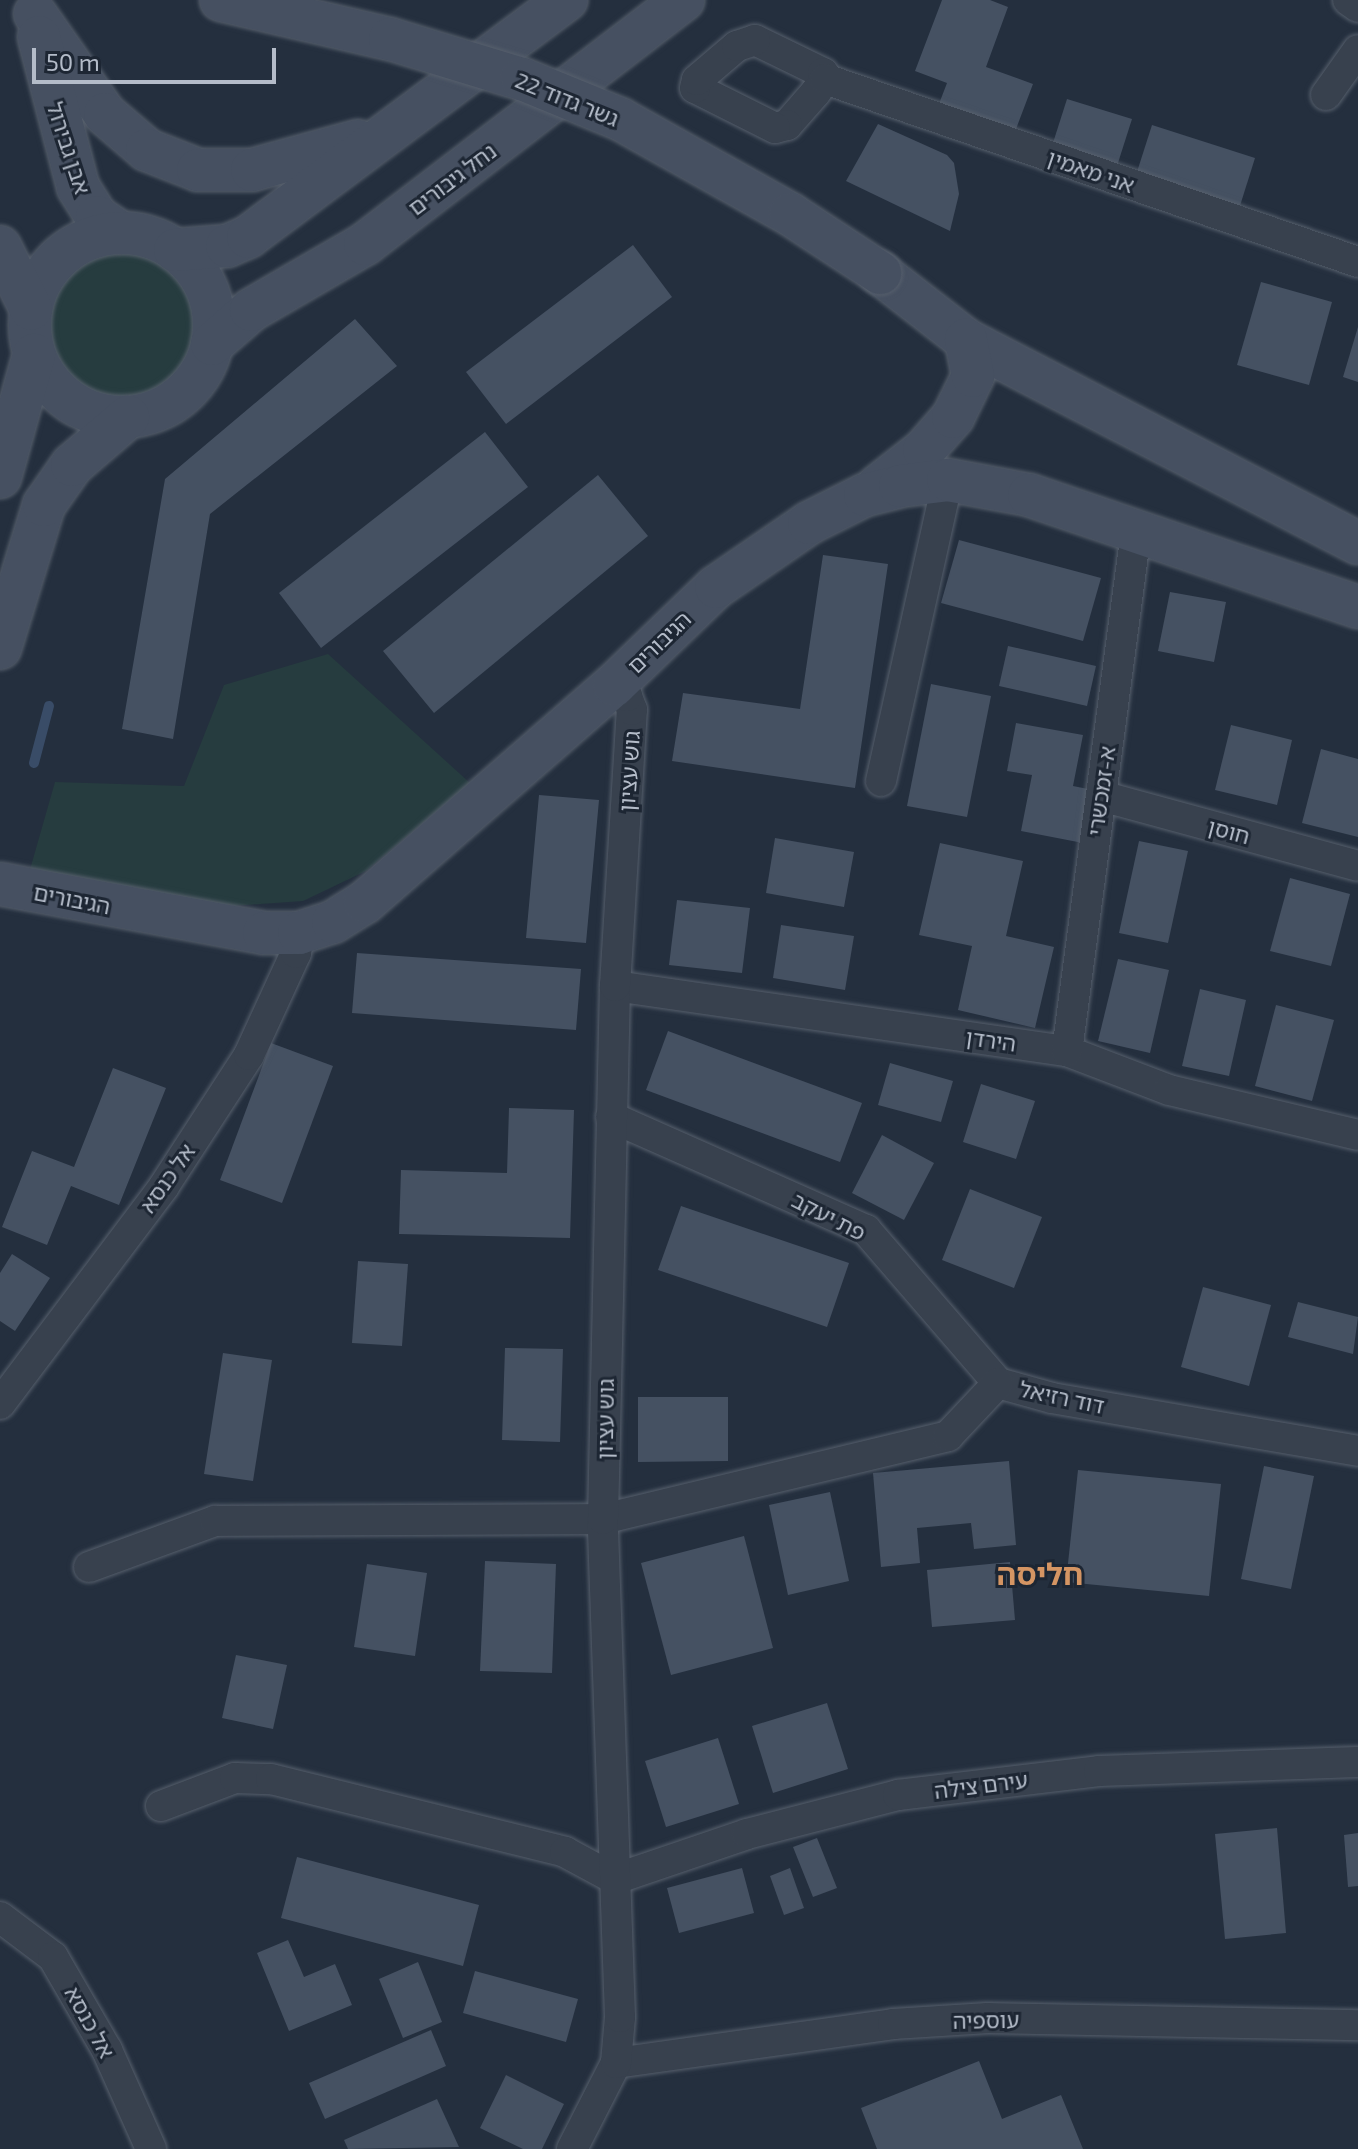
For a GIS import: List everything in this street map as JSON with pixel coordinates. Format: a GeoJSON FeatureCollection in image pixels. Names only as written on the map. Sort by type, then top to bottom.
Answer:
{"type":"FeatureCollection","features":[{"type":"Feature","properties":{"kind":"street","name":"גשר גדוד 22"},"geometry":{"type":"LineString","coordinates":[[221,0],[390,39],[522,79],[620,119],[790,214],[880,273],[966,340]]}},
{"type":"Feature","properties":{"kind":"street"},"geometry":{"type":"LineString","coordinates":[[175,250],[227,246],[248,237],[386,131],[566,0]]}},
{"type":"Feature","properties":{"kind":"street","name":"נחל גיבורים"},"geometry":{"type":"LineString","coordinates":[[212,344],[251,310],[365,244],[683,0]]}},
{"type":"Feature","properties":{"kind":"street"},"geometry":{"type":"LineString","coordinates":[[1348,0],[1358,7]]}},
{"type":"Feature","properties":{"kind":"street"},"geometry":{"type":"LineString","coordinates":[[34,7],[105,114],[147,150],[198,170],[252,170],[386,131]]}},
{"type":"Feature","properties":{"kind":"street","name":"אבן גבירול"},"geometry":{"type":"LineString","coordinates":[[34,7],[54,110],[78,187],[97,217],[121,233]]}},
{"type":"Feature","properties":{"kind":"street"},"geometry":{"type":"LineString","coordinates":[[1326,95],[1358,50]]}},
{"type":"Feature","properties":{"kind":"street","name":"אני מאמין"},"geometry":{"type":"LineString","coordinates":[[825,79],[1358,262]]}},
{"type":"Feature","properties":{"kind":"street"},"geometry":{"type":"LineString","coordinates":[[31,309],[44,275],[70,249],[121,233],[150,238],[175,250],[207,292],[212,344],[189,388],[161,408],[128,417],[85,410],[63,396],[34,355]]}},
{"type":"Feature","properties":{"kind":"street"},"geometry":{"type":"LineString","coordinates":[[0,247],[31,309],[34,355],[0,477]]}},
{"type":"Feature","properties":{"kind":"street"},"geometry":{"type":"LineString","coordinates":[[865,495],[908,465],[953,417],[973,376],[966,340]]}},
{"type":"Feature","properties":{"kind":"street"},"geometry":{"type":"LineString","coordinates":[[966,340],[1358,543]]}},
{"type":"Feature","properties":{"kind":"street"},"geometry":{"type":"LineString","coordinates":[[0,648],[44,505],[72,465],[128,417]]}},
{"type":"Feature","properties":{"kind":"street"},"geometry":{"type":"LineString","coordinates":[[881,781],[948,480]]}},
{"type":"Feature","properties":{"kind":"street","name":"הגיבורים"},"geometry":{"type":"LineString","coordinates":[[0,884],[211,926],[299,933],[365,902],[614,685],[716,587],[764,550],[865,495],[948,480],[1029,495],[1358,607]]}},
{"type":"Feature","properties":{"kind":"street","name":"א-זמכשרי"},"geometry":{"type":"LineString","coordinates":[[1067,1051],[1136,532]]}},
{"type":"Feature","properties":{"kind":"street","name":"גוש עציון"},"geometry":{"type":"LineString","coordinates":[[572,2149],[616,2063],[615,1879],[603,1519],[615,986],[632,710],[627,696],[614,685]]}},
{"type":"Feature","properties":{"kind":"street","name":"חוסן"},"geometry":{"type":"LineString","coordinates":[[1101,796],[1358,866]]}},
{"type":"Feature","properties":{"kind":"street","name":"אל כנסא"},"geometry":{"type":"LineString","coordinates":[[0,1404],[164,1186],[249,1055],[296,953],[299,933]]}},
{"type":"Feature","properties":{"kind":"street","name":"הירדן"},"geometry":{"type":"LineString","coordinates":[[615,986],[1067,1051],[1169,1090],[1358,1135]]}},
{"type":"Feature","properties":{"kind":"street","name":"פת יעקב"},"geometry":{"type":"LineString","coordinates":[[611,1117],[866,1230],[998,1383]]}},
{"type":"Feature","properties":{"kind":"street","name":"דוד רזיאל"},"geometry":{"type":"LineString","coordinates":[[89,1567],[215,1521],[603,1519],[948,1436],[998,1383],[1052,1398],[1358,1451]]}},
{"type":"Feature","properties":{"kind":"street","name":"עירם צילה"},"geometry":{"type":"LineString","coordinates":[[615,1879],[747,1834],[898,1795],[1099,1771],[1358,1762]]}},
{"type":"Feature","properties":{"kind":"street"},"geometry":{"type":"LineString","coordinates":[[161,1806],[235,1778],[271,1779],[565,1852],[615,1879]]}},
{"type":"Feature","properties":{"kind":"street","name":"אל כנסא"},"geometry":{"type":"LineString","coordinates":[[0,1917],[53,1957],[107,2050],[151,2149]]}},
{"type":"Feature","properties":{"kind":"street","name":"עוספיה"},"geometry":{"type":"LineString","coordinates":[[616,2063],[893,2024],[988,2018],[1358,2025]]}},
{"type":"Feature","properties":{"kind":"green space"},"geometry":{"type":"Polygon","coordinates":[[[122,253],[151,259],[175,275],[191,299],[197,328],[191,357],[175,381],[151,397],[122,403],[93,397],[69,381],[53,357],[47,328],[53,299],[69,275],[93,259],[122,253]]]}},
{"type":"Feature","properties":{"kind":"green space"},"geometry":{"type":"Polygon","coordinates":[[[328,654],[470,783],[366,871],[303,901],[231,906],[29,873],[55,782],[184,786],[224,685],[328,654]]]}},
{"type":"Feature","properties":{"kind":"building"},"geometry":{"type":"Polygon","coordinates":[[[942,0],[990,0],[1008,7],[986,67],[1033,84],[1013,137],[937,109],[947,83],[915,71],[942,0]]]}},
{"type":"Feature","properties":{"kind":"building"},"geometry":{"type":"Polygon","coordinates":[[[1067,99],[1132,119],[1117,166],[1052,146],[1067,99]]]}},
{"type":"Feature","properties":{"kind":"building"},"geometry":{"type":"Polygon","coordinates":[[[878,124],[947,155],[954,163],[959,194],[950,231],[846,181],[878,124]]]}},
{"type":"Feature","properties":{"kind":"building"},"geometry":{"type":"Polygon","coordinates":[[[1152,125],[1255,158],[1239,209],[1136,175],[1152,125]]]}},
{"type":"Feature","properties":{"kind":"building"},"geometry":{"type":"Polygon","coordinates":[[[633,245],[672,297],[506,424],[466,372],[633,245]]]}},
{"type":"Feature","properties":{"kind":"building"},"geometry":{"type":"Polygon","coordinates":[[[1261,282],[1332,302],[1309,385],[1237,365],[1261,282]]]}},
{"type":"Feature","properties":{"kind":"building"},"geometry":{"type":"Polygon","coordinates":[[[355,319],[397,366],[210,514],[173,739],[122,729],[165,479],[355,319]]]}},
{"type":"Feature","properties":{"kind":"building"},"geometry":{"type":"Polygon","coordinates":[[[1358,327],[1358,382],[1343,377],[1358,327]]]}},
{"type":"Feature","properties":{"kind":"building"},"geometry":{"type":"Polygon","coordinates":[[[485,432],[528,487],[321,648],[279,593],[485,432]]]}},
{"type":"Feature","properties":{"kind":"building"},"geometry":{"type":"Polygon","coordinates":[[[598,475],[648,536],[434,713],[383,651],[598,475]]]}},
{"type":"Feature","properties":{"kind":"building"},"geometry":{"type":"Polygon","coordinates":[[[959,540],[1101,578],[1083,641],[941,603],[959,540]]]}},
{"type":"Feature","properties":{"kind":"building"},"geometry":{"type":"Polygon","coordinates":[[[823,555],[888,564],[855,788],[672,761],[683,693],[800,709],[823,555]]]}},
{"type":"Feature","properties":{"kind":"building"},"geometry":{"type":"Polygon","coordinates":[[[1170,592],[1226,602],[1214,662],[1158,651],[1170,592]]]}},
{"type":"Feature","properties":{"kind":"building"},"geometry":{"type":"Polygon","coordinates":[[[1008,646],[1096,666],[1087,706],[999,686],[1008,646]]]}},
{"type":"Feature","properties":{"kind":"building"},"geometry":{"type":"Polygon","coordinates":[[[931,684],[991,696],[967,817],[907,806],[931,684]]]}},
{"type":"Feature","properties":{"kind":"building"},"geometry":{"type":"Polygon","coordinates":[[[1016,723],[1083,735],[1073,786],[1093,790],[1083,843],[1021,831],[1032,775],[1007,771],[1016,723]]]}},
{"type":"Feature","properties":{"kind":"building"},"geometry":{"type":"Polygon","coordinates":[[[1231,725],[1292,740],[1277,805],[1215,790],[1231,725]]]}},
{"type":"Feature","properties":{"kind":"building"},"geometry":{"type":"Polygon","coordinates":[[[1321,749],[1358,759],[1358,837],[1302,823],[1321,749]]]}},
{"type":"Feature","properties":{"kind":"building"},"geometry":{"type":"Polygon","coordinates":[[[539,795],[599,800],[586,943],[526,938],[539,795]]]}},
{"type":"Feature","properties":{"kind":"building"},"geometry":{"type":"Polygon","coordinates":[[[775,838],[854,852],[844,907],[766,893],[775,838]]]}},
{"type":"Feature","properties":{"kind":"building"},"geometry":{"type":"Polygon","coordinates":[[[1139,841],[1188,851],[1168,943],[1119,933],[1139,841]]]}},
{"type":"Feature","properties":{"kind":"building"},"geometry":{"type":"Polygon","coordinates":[[[940,843],[1023,861],[1006,936],[1054,947],[1035,1028],[958,1010],[972,946],[919,935],[940,843]]]}},
{"type":"Feature","properties":{"kind":"building"},"geometry":{"type":"Polygon","coordinates":[[[1290,878],[1350,894],[1331,966],[1270,951],[1290,878]]]}},
{"type":"Feature","properties":{"kind":"building"},"geometry":{"type":"Polygon","coordinates":[[[677,900],[750,908],[742,973],[669,965],[677,900]]]}},
{"type":"Feature","properties":{"kind":"building"},"geometry":{"type":"Polygon","coordinates":[[[781,925],[854,936],[845,990],[773,978],[781,925]]]}},
{"type":"Feature","properties":{"kind":"building"},"geometry":{"type":"Polygon","coordinates":[[[357,953],[581,969],[576,1030],[352,1013],[357,953]]]}},
{"type":"Feature","properties":{"kind":"building"},"geometry":{"type":"Polygon","coordinates":[[[1118,959],[1169,970],[1150,1053],[1098,1041],[1118,959]]]}},
{"type":"Feature","properties":{"kind":"building"},"geometry":{"type":"Polygon","coordinates":[[[1200,989],[1246,1000],[1229,1076],[1182,1066],[1200,989]]]}},
{"type":"Feature","properties":{"kind":"building"},"geometry":{"type":"Polygon","coordinates":[[[1276,1005],[1334,1020],[1312,1101],[1255,1086],[1276,1005]]]}},
{"type":"Feature","properties":{"kind":"building"},"geometry":{"type":"Polygon","coordinates":[[[668,1031],[862,1103],[840,1162],[646,1090],[668,1031]]]}},
{"type":"Feature","properties":{"kind":"building"},"geometry":{"type":"Polygon","coordinates":[[[271,1043],[333,1066],[282,1203],[220,1180],[271,1043]]]}},
{"type":"Feature","properties":{"kind":"building"},"geometry":{"type":"Polygon","coordinates":[[[890,1063],[953,1081],[941,1122],[878,1105],[890,1063]]]}},
{"type":"Feature","properties":{"kind":"building"},"geometry":{"type":"Polygon","coordinates":[[[113,1068],[166,1088],[119,1205],[71,1186],[47,1245],[2,1227],[32,1151],[74,1167],[113,1068]]]}},
{"type":"Feature","properties":{"kind":"building"},"geometry":{"type":"Polygon","coordinates":[[[981,1084],[1035,1101],[1016,1159],[963,1142],[981,1084]]]}},
{"type":"Feature","properties":{"kind":"building"},"geometry":{"type":"Polygon","coordinates":[[[509,1108],[574,1110],[570,1238],[399,1234],[401,1170],[507,1173],[509,1108]]]}},
{"type":"Feature","properties":{"kind":"building"},"geometry":{"type":"Polygon","coordinates":[[[882,1135],[934,1163],[904,1220],[852,1193],[882,1135]]]}},
{"type":"Feature","properties":{"kind":"building"},"geometry":{"type":"Polygon","coordinates":[[[970,1189],[1042,1217],[1014,1288],[942,1260],[970,1189]]]}},
{"type":"Feature","properties":{"kind":"building"},"geometry":{"type":"Polygon","coordinates":[[[681,1206],[849,1263],[827,1327],[658,1270],[681,1206]]]}},
{"type":"Feature","properties":{"kind":"building"},"geometry":{"type":"Polygon","coordinates":[[[12,1254],[50,1278],[15,1331],[0,1321],[0,1273],[12,1254]]]}},
{"type":"Feature","properties":{"kind":"building"},"geometry":{"type":"Polygon","coordinates":[[[358,1261],[408,1264],[402,1346],[352,1343],[358,1261]]]}},
{"type":"Feature","properties":{"kind":"building"},"geometry":{"type":"Polygon","coordinates":[[[1203,1287],[1271,1305],[1249,1386],[1181,1367],[1203,1287]]]}},
{"type":"Feature","properties":{"kind":"building"},"geometry":{"type":"Polygon","coordinates":[[[1298,1302],[1358,1317],[1353,1354],[1288,1337],[1298,1302]]]}},
{"type":"Feature","properties":{"kind":"building"},"geometry":{"type":"Polygon","coordinates":[[[505,1348],[563,1349],[560,1442],[502,1440],[505,1348]]]}},
{"type":"Feature","properties":{"kind":"building"},"geometry":{"type":"Polygon","coordinates":[[[223,1353],[272,1360],[253,1481],[204,1474],[223,1353]]]}},
{"type":"Feature","properties":{"kind":"building"},"geometry":{"type":"Polygon","coordinates":[[[638,1397],[728,1397],[728,1461],[638,1462],[638,1397]]]}},
{"type":"Feature","properties":{"kind":"building"},"geometry":{"type":"Polygon","coordinates":[[[1009,1461],[1016,1545],[974,1549],[971,1523],[917,1528],[920,1563],[881,1567],[873,1473],[1009,1461]]]}},
{"type":"Feature","properties":{"kind":"building"},"geometry":{"type":"Polygon","coordinates":[[[1264,1466],[1314,1476],[1291,1589],[1241,1579],[1264,1466]]]}},
{"type":"Feature","properties":{"kind":"building"},"geometry":{"type":"Polygon","coordinates":[[[1078,1470],[1221,1484],[1209,1596],[1066,1582],[1078,1470]]]}},
{"type":"Feature","properties":{"kind":"building"},"geometry":{"type":"Polygon","coordinates":[[[830,1492],[849,1581],[788,1595],[769,1505],[830,1492]]]}},
{"type":"Feature","properties":{"kind":"building"},"geometry":{"type":"Polygon","coordinates":[[[744,1536],[773,1648],[671,1675],[641,1563],[744,1536]]]}},
{"type":"Feature","properties":{"kind":"building"},"geometry":{"type":"Polygon","coordinates":[[[485,1561],[556,1564],[552,1673],[480,1671],[485,1561]]]}},
{"type":"Feature","properties":{"kind":"building"},"geometry":{"type":"Polygon","coordinates":[[[1010,1562],[1015,1620],[932,1627],[927,1570],[1010,1562]]]}},
{"type":"Feature","properties":{"kind":"building"},"geometry":{"type":"Polygon","coordinates":[[[367,1564],[427,1573],[415,1656],[354,1647],[367,1564]]]}},
{"type":"Feature","properties":{"kind":"building"},"geometry":{"type":"Polygon","coordinates":[[[236,1655],[287,1665],[273,1729],[222,1718],[236,1655]]]}},
{"type":"Feature","properties":{"kind":"building"},"geometry":{"type":"Polygon","coordinates":[[[827,1703],[848,1769],[773,1793],[752,1726],[827,1703]]]}},
{"type":"Feature","properties":{"kind":"building"},"geometry":{"type":"Polygon","coordinates":[[[718,1738],[739,1804],[666,1827],[645,1761],[718,1738]]]}},
{"type":"Feature","properties":{"kind":"building"},"geometry":{"type":"Polygon","coordinates":[[[1277,1828],[1286,1933],[1225,1939],[1215,1834],[1277,1828]]]}},
{"type":"Feature","properties":{"kind":"building"},"geometry":{"type":"Polygon","coordinates":[[[1358,1833],[1358,1886],[1348,1887],[1344,1835],[1358,1833]]]}},
{"type":"Feature","properties":{"kind":"building"},"geometry":{"type":"Polygon","coordinates":[[[817,1838],[837,1888],[813,1897],[793,1847],[817,1838]]]}},
{"type":"Feature","properties":{"kind":"building"},"geometry":{"type":"Polygon","coordinates":[[[297,1857],[479,1905],[463,1966],[281,1918],[297,1857]]]}},
{"type":"Feature","properties":{"kind":"building"},"geometry":{"type":"Polygon","coordinates":[[[742,1868],[754,1913],[679,1933],[667,1888],[742,1868]]]}},
{"type":"Feature","properties":{"kind":"building"},"geometry":{"type":"Polygon","coordinates":[[[790,1868],[804,1908],[784,1915],[770,1876],[790,1868]]]}},
{"type":"Feature","properties":{"kind":"building"},"geometry":{"type":"Polygon","coordinates":[[[288,1940],[304,1977],[335,1964],[352,2005],[289,2031],[257,1953],[288,1940]]]}},
{"type":"Feature","properties":{"kind":"building"},"geometry":{"type":"Polygon","coordinates":[[[418,1962],[442,2022],[403,2038],[379,1979],[418,1962]]]}},
{"type":"Feature","properties":{"kind":"building"},"geometry":{"type":"Polygon","coordinates":[[[475,1971],[578,1999],[566,2042],[463,2013],[475,1971]]]}},
{"type":"Feature","properties":{"kind":"building"},"geometry":{"type":"Polygon","coordinates":[[[431,2030],[446,2066],[325,2119],[309,2083],[431,2030]]]}},
{"type":"Feature","properties":{"kind":"building"},"geometry":{"type":"Polygon","coordinates":[[[979,2061],[1002,2119],[1061,2095],[1083,2149],[877,2149],[861,2108],[979,2061]]]}},
{"type":"Feature","properties":{"kind":"building"},"geometry":{"type":"Polygon","coordinates":[[[506,2075],[564,2104],[542,2149],[523,2149],[480,2128],[506,2075]]]}},
{"type":"Feature","properties":{"kind":"building"},"geometry":{"type":"Polygon","coordinates":[[[437,2099],[459,2147],[348,2149],[344,2140],[437,2099]]]}},
{"type":"Feature","properties":{"kind":"waterway"},"geometry":{"type":"LineString","coordinates":[[34,763],[49,706]]}},
{"type":"Feature","properties":{"kind":"district","name":"חליסה"},"geometry":{"type":"Point","coordinates":[1040,1573]}}]}
